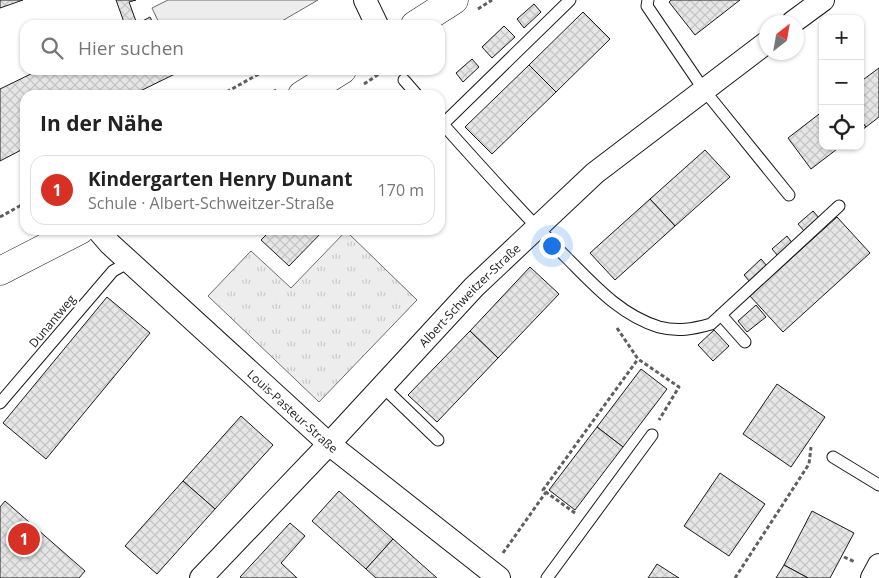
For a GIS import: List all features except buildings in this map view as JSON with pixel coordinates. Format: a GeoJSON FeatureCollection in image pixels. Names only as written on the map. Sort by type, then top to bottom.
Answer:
{"type":"FeatureCollection","features":[{"type":"Feature","properties":{"kind":"street"},"geometry":{"type":"LineString","coordinates":[[365,0],[375,20]]}},
{"type":"Feature","properties":{"kind":"street"},"geometry":{"type":"LineString","coordinates":[[423,20],[454,0]]}},
{"type":"Feature","properties":{"kind":"street"},"geometry":{"type":"LineString","coordinates":[[803,15],[823,0]]}},
{"type":"Feature","properties":{"kind":"street","name":"Albert-Schweitzer-Straße"},"geometry":{"type":"LineString","coordinates":[[201,578],[329,444],[474,287],[595,173],[759,48]]}},
{"type":"Feature","properties":{"kind":"street"},"geometry":{"type":"LineString","coordinates":[[310,90],[334,75]]}},
{"type":"Feature","properties":{"kind":"street"},"geometry":{"type":"LineString","coordinates":[[0,271],[70,235]]}},
{"type":"Feature","properties":{"kind":"street","name":"Louis-Pasteur-Straße"},"geometry":{"type":"LineString","coordinates":[[103,235],[129,262],[329,444],[495,575]]}},
{"type":"Feature","properties":{"kind":"street"},"geometry":{"type":"LineString","coordinates":[[872,578],[879,565]]}},
{"type":"Feature","properties":{"kind":"lane"},"geometry":{"type":"LineString","coordinates":[[445,118],[570,0]]}},
{"type":"Feature","properties":{"kind":"lane"},"geometry":{"type":"LineString","coordinates":[[648,0],[647,6],[704,90],[789,195]]}},
{"type":"Feature","properties":{"kind":"lane"},"geometry":{"type":"LineString","coordinates":[[404,80],[413,90]]}},
{"type":"Feature","properties":{"kind":"lane"},"geometry":{"type":"LineString","coordinates":[[445,126],[537,228],[618,306],[653,324],[676,330],[692,330],[711,324],[839,206]]}},
{"type":"Feature","properties":{"kind":"lane","name":"Dunantweg"},"geometry":{"type":"LineString","coordinates":[[0,403],[113,271],[129,262]]}},
{"type":"Feature","properties":{"kind":"lane"},"geometry":{"type":"LineString","coordinates":[[720,315],[745,342]]}},
{"type":"Feature","properties":{"kind":"lane"},"geometry":{"type":"LineString","coordinates":[[382,386],[438,440]]}},
{"type":"Feature","properties":{"kind":"lane"},"geometry":{"type":"LineString","coordinates":[[547,578],[652,435]]}},
{"type":"Feature","properties":{"kind":"lane"},"geometry":{"type":"LineString","coordinates":[[833,457],[879,485]]}},
{"type":"Feature","properties":{"kind":"path"},"geometry":{"type":"LineString","coordinates":[[230,90],[257,75]]}},
{"type":"Feature","properties":{"kind":"path"},"geometry":{"type":"LineString","coordinates":[[0,217],[20,206]]}},
{"type":"Feature","properties":{"kind":"path"},"geometry":{"type":"LineString","coordinates":[[618,306],[615,325],[638,359],[679,387],[652,435]]}},
{"type":"Feature","properties":{"kind":"path"},"geometry":{"type":"LineString","coordinates":[[589,523],[543,490],[638,359]]}},
{"type":"Feature","properties":{"kind":"path"},"geometry":{"type":"LineString","coordinates":[[735,578],[809,464],[811,447]]}},
{"type":"Feature","properties":{"kind":"path"},"geometry":{"type":"LineString","coordinates":[[495,575],[546,492]]}},
{"type":"Feature","properties":{"kind":"green space"},"geometry":{"type":"Polygon","coordinates":[[[342,235],[350,235],[417,300],[319,402],[208,296],[251,251],[291,288],[342,235]]]}},
{"type":"Feature","properties":{"kind":"shaded area"},"geometry":{"type":"Polygon","coordinates":[[[168,0],[318,0],[284,20],[158,20],[152,8],[168,0]]]}},
{"type":"Feature","properties":{"kind":"place","name":"Kindergarten Henry Dunant"},"geometry":{"type":"Point","coordinates":[24,539]}}]}
